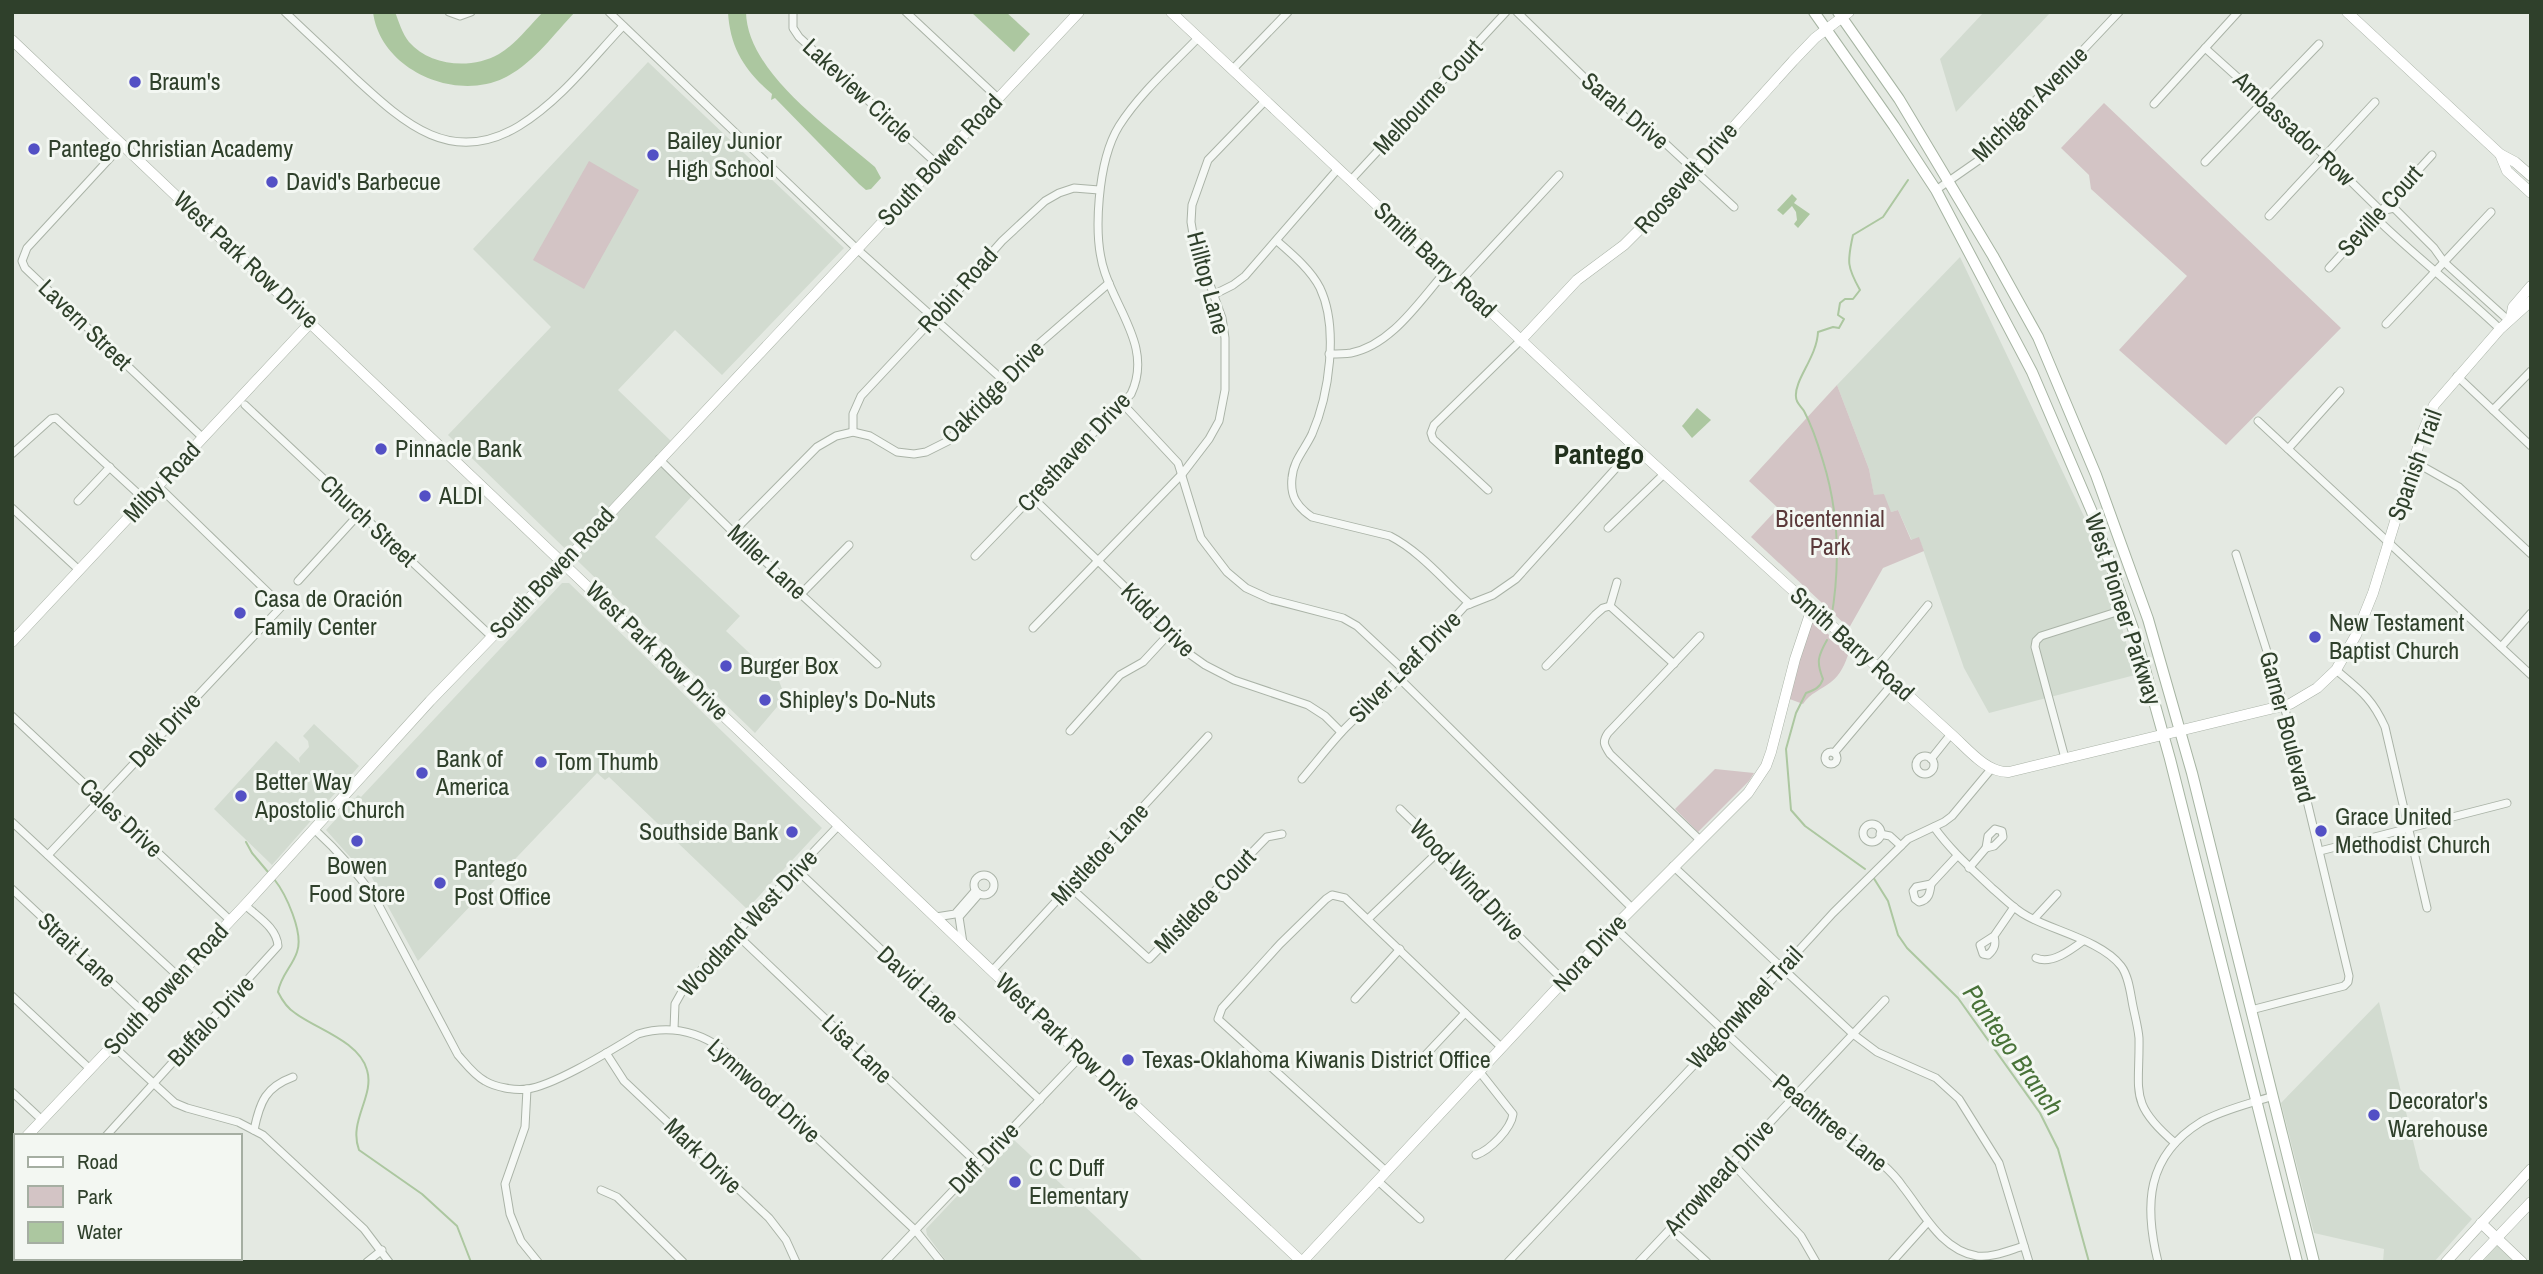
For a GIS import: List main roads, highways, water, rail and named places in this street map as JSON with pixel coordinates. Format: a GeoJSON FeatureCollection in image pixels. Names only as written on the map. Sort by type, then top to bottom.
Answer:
{"type":"FeatureCollection","features":[{"type":"Feature","properties":{"kind":"main road","name":"Smith Barry Road"},"geometry":{"type":"LineString","coordinates":[[1171,12],[1664,474],[1992,768],[2009,772],[2163,734]]}},
{"type":"Feature","properties":{"kind":"main road","name":"West Pioneer Parkway"},"geometry":{"type":"LineString","coordinates":[[1814,12],[1936,190],[1991,291],[2042,394],[2092,512],[2126,609],[2163,734],[2297,1262]]}},
{"type":"Feature","properties":{"kind":"main road"},"geometry":{"type":"LineString","coordinates":[[2347,12],[2500,154],[2515,162],[2531,176]]}},
{"type":"Feature","properties":{"kind":"main road","name":"South Bowen Road"},"geometry":{"type":"LineString","coordinates":[[29,1134],[142,1011],[246,905],[491,636],[564,562],[1074,14]]}},
{"type":"Feature","properties":{"kind":"main road","name":"West Pioneer Parkway"},"geometry":{"type":"LineString","coordinates":[[1843,14],[1950,180],[2038,337],[2096,475],[2148,620],[2179,730],[2314,1262]]}},
{"type":"Feature","properties":{"kind":"main road","name":"Roosevelt Drive"},"geometry":{"type":"LineString","coordinates":[[1521,340],[1577,280],[1632,237],[1793,61],[1843,14]]}},
{"type":"Feature","properties":{"kind":"main road","name":"West Park Row Drive"},"geometry":{"type":"LineString","coordinates":[[12,40],[1302,1262]]}},
{"type":"Feature","properties":{"kind":"main road"},"geometry":{"type":"LineString","coordinates":[[2500,154],[2507,171],[2531,194]]}},
{"type":"Feature","properties":{"kind":"main road","name":"Spanish Trail"},"geometry":{"type":"LineString","coordinates":[[2510,318],[2513,307],[2531,286]]}},
{"type":"Feature","properties":{"kind":"main road","name":"Spanish Trail"},"geometry":{"type":"LineString","coordinates":[[2179,730],[2284,705],[2307,696],[2336,670],[2356,635],[2372,593],[2413,461],[2434,405],[2510,318],[2531,301]]}},
{"type":"Feature","properties":{"kind":"main road","name":"Milby Road"},"geometry":{"type":"LineString","coordinates":[[12,642],[311,322]]}},
{"type":"Feature","properties":{"kind":"main road","name":"Nora Drive"},"geometry":{"type":"LineString","coordinates":[[1302,1262],[1632,908],[1748,793],[1766,766],[1812,608]]}},
{"type":"Feature","properties":{"kind":"main road"},"geometry":{"type":"LineString","coordinates":[[2163,734],[2179,730]]}},
{"type":"Feature","properties":{"kind":"main road"},"geometry":{"type":"LineString","coordinates":[[2446,1262],[2531,1169]]}},
{"type":"Feature","properties":{"kind":"main road"},"geometry":{"type":"LineString","coordinates":[[2474,1262],[2531,1202]]}},
{"type":"Feature","properties":{"kind":"main road"},"geometry":{"type":"LineString","coordinates":[[2481,1223],[2522,1262]]}},
{"type":"Feature","properties":{"kind":"water"},"geometry":{"type":"Polygon","coordinates":[[[373,12],[395,12],[409,42],[428,56],[439,61],[464,64],[499,54],[517,40],[543,12],[575,12],[533,57],[514,72],[484,84],[463,86],[442,83],[404,64],[389,50],[379,32],[373,12]]]}},
{"type":"Feature","properties":{"kind":"water"},"geometry":{"type":"Polygon","coordinates":[[[728,12],[746,12],[750,35],[776,78],[816,118],[875,167],[881,178],[871,189],[866,190],[859,184],[775,98],[771,100],[772,94],[754,77],[736,48],[728,12]]]}},
{"type":"Feature","properties":{"kind":"water"},"geometry":{"type":"Polygon","coordinates":[[[971,12],[1006,12],[1030,34],[1014,52],[971,12]]]}},
{"type":"Feature","properties":{"kind":"water"},"geometry":{"type":"Polygon","coordinates":[[[1792,194],[1797,199],[1794,203],[1810,214],[1798,228],[1794,224],[1797,220],[1792,206],[1783,215],[1777,210],[1792,194]]]}},
{"type":"Feature","properties":{"kind":"water"},"geometry":{"type":"Polygon","coordinates":[[[1697,408],[1711,420],[1692,438],[1682,426],[1697,408]]]}},
{"type":"Feature","properties":{"kind":"waterway","name":"Pantego Branch"},"geometry":{"type":"LineString","coordinates":[[1831,620],[1837,560],[1832,500],[1819,448],[1807,417],[1797,401],[1796,390],[1814,350],[1818,332],[1833,327],[1839,328],[1844,319],[1838,315],[1840,303],[1845,299],[1853,299],[1860,290],[1849,264],[1853,235],[1883,217],[1908,180]]}},
{"type":"Feature","properties":{"kind":"waterway","name":"Pantego Branch"},"geometry":{"type":"LineString","coordinates":[[1827,640],[1819,659],[1823,679],[1818,687],[1806,693],[1796,713],[1786,749],[1791,810],[1805,826],[1865,869]]}},
{"type":"Feature","properties":{"kind":"waterway"},"geometry":{"type":"LineString","coordinates":[[246,842],[268,872]]}},
{"type":"Feature","properties":{"kind":"waterway","name":"Pantego Branch"},"geometry":{"type":"LineString","coordinates":[[1873,877],[1888,901],[1898,935],[1907,948],[1958,998],[2040,1113],[2058,1149],[2089,1262]]}},
{"type":"Feature","properties":{"kind":"waterway"},"geometry":{"type":"LineString","coordinates":[[274,879],[293,914],[299,944],[278,992],[292,1011],[346,1043],[355,1051],[367,1070],[368,1089],[357,1129],[359,1150],[422,1194],[457,1226],[471,1262]]}},
{"type":"Feature","properties":{"kind":"place","name":"Braum's"},"geometry":{"type":"Point","coordinates":[135,82]}},
{"type":"Feature","properties":{"kind":"place","name":"Pantego Christian Academy"},"geometry":{"type":"Point","coordinates":[34,149]}},
{"type":"Feature","properties":{"kind":"place","name":"Bailey Junior High School"},"geometry":{"type":"Point","coordinates":[653,155]}},
{"type":"Feature","properties":{"kind":"place","name":"David's Barbecue"},"geometry":{"type":"Point","coordinates":[272,182]}},
{"type":"Feature","properties":{"kind":"place","name":"Pinnacle Bank"},"geometry":{"type":"Point","coordinates":[381,449]}},
{"type":"Feature","properties":{"kind":"place","name":"ALDI"},"geometry":{"type":"Point","coordinates":[425,496]}},
{"type":"Feature","properties":{"kind":"place","name":"Casa de Oración Family Center"},"geometry":{"type":"Point","coordinates":[240,613]}},
{"type":"Feature","properties":{"kind":"place","name":"New Testament Baptist Church"},"geometry":{"type":"Point","coordinates":[2315,637]}},
{"type":"Feature","properties":{"kind":"place","name":"Burger Box"},"geometry":{"type":"Point","coordinates":[726,666]}},
{"type":"Feature","properties":{"kind":"place","name":"Shipley's Do-Nuts"},"geometry":{"type":"Point","coordinates":[765,700]}},
{"type":"Feature","properties":{"kind":"place","name":"Tom Thumb"},"geometry":{"type":"Point","coordinates":[541,762]}},
{"type":"Feature","properties":{"kind":"place","name":"Bank of America"},"geometry":{"type":"Point","coordinates":[422,773]}},
{"type":"Feature","properties":{"kind":"place","name":"Better Way Apostolic Church"},"geometry":{"type":"Point","coordinates":[241,796]}},
{"type":"Feature","properties":{"kind":"place","name":"Grace United Methodist Church"},"geometry":{"type":"Point","coordinates":[2321,831]}},
{"type":"Feature","properties":{"kind":"place","name":"Southside Bank"},"geometry":{"type":"Point","coordinates":[792,832]}},
{"type":"Feature","properties":{"kind":"place","name":"Bowen Food Store"},"geometry":{"type":"Point","coordinates":[357,841]}},
{"type":"Feature","properties":{"kind":"place","name":"Pantego Post Office"},"geometry":{"type":"Point","coordinates":[440,883]}},
{"type":"Feature","properties":{"kind":"place","name":"Texas-Oklahoma Kiwanis District Office"},"geometry":{"type":"Point","coordinates":[1128,1060]}},
{"type":"Feature","properties":{"kind":"place","name":"Decorator's Warehouse"},"geometry":{"type":"Point","coordinates":[2374,1115]}},
{"type":"Feature","properties":{"kind":"place","name":"C C Duff Elementary"},"geometry":{"type":"Point","coordinates":[1015,1182]}},
{"type":"Feature","properties":{"kind":"district","name":"Pantego"},"geometry":{"type":"Point","coordinates":[1599,454]}},
{"type":"Feature","properties":{"kind":"park label","name":"Bicentennial Park"},"geometry":{"type":"Point","coordinates":[1830,533]}}]}
